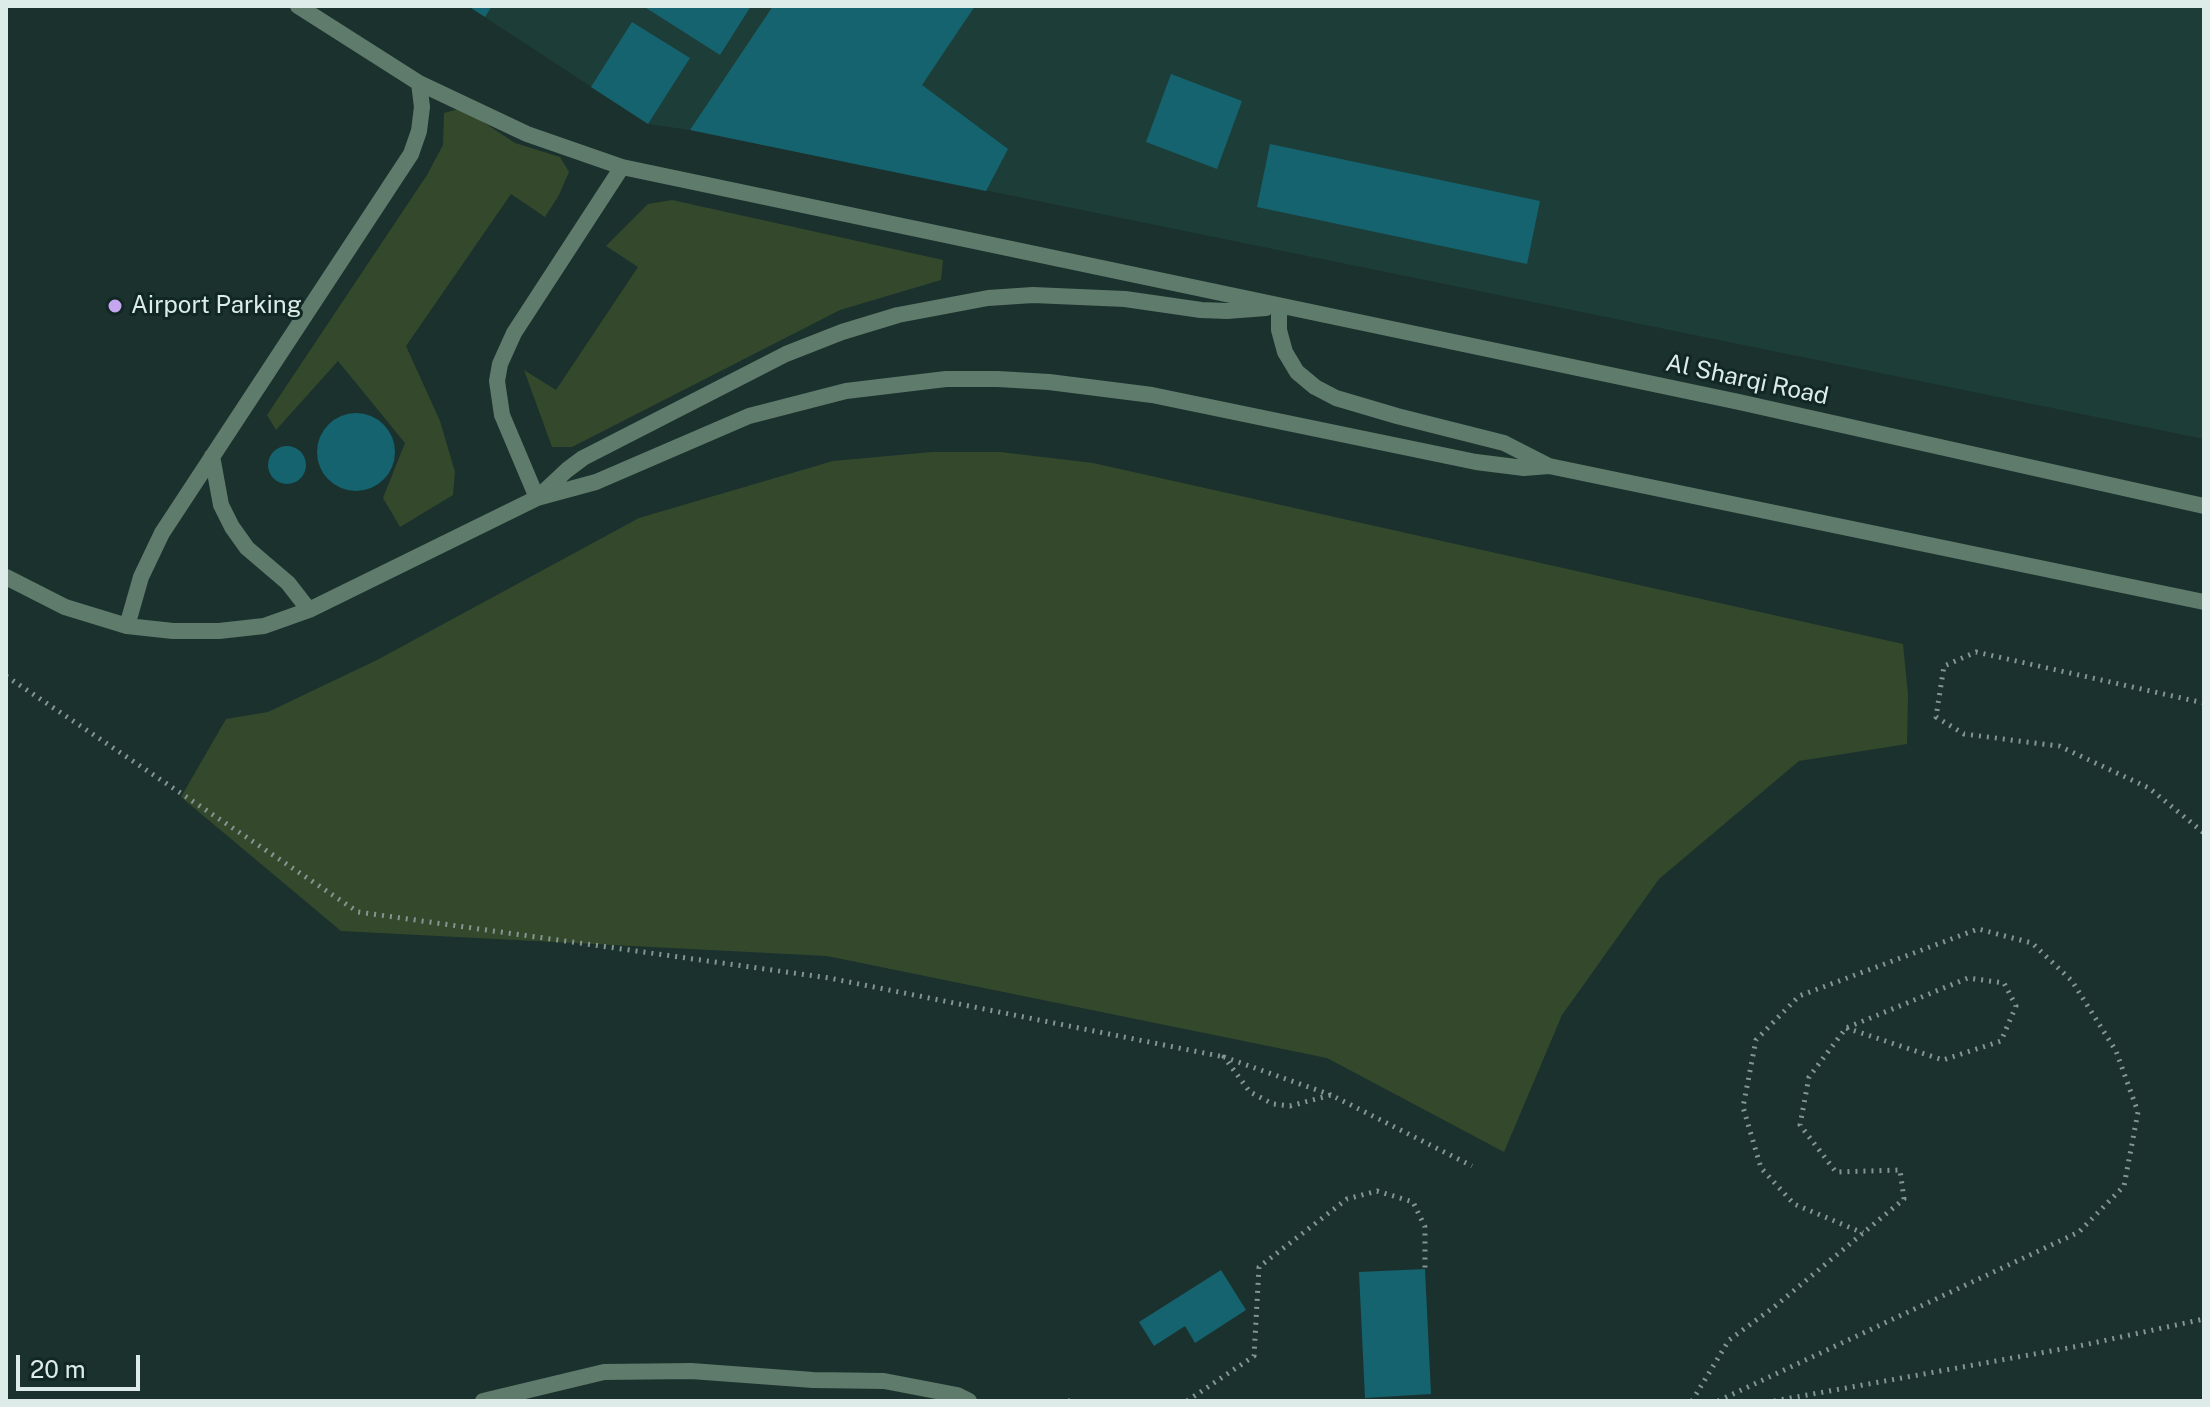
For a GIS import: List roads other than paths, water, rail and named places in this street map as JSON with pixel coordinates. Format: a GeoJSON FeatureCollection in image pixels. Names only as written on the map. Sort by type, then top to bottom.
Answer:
{"type":"FeatureCollection","features":[{"type":"Feature","properties":{"kind":"street","name":"Al Sharqi Road"},"geometry":{"type":"LineString","coordinates":[[298,6],[419,83],[527,134],[622,167],[1739,402],[2204,506]]}},
{"type":"Feature","properties":{"kind":"street"},"geometry":{"type":"LineString","coordinates":[[127,626],[141,577],[169,521],[411,154],[419,131],[422,107],[419,83]]}},
{"type":"Feature","properties":{"kind":"street"},"geometry":{"type":"LineString","coordinates":[[537,498],[502,415],[497,381],[500,364],[514,333],[622,167]]}},
{"type":"Feature","properties":{"kind":"street"},"geometry":{"type":"LineString","coordinates":[[537,498],[583,458],[786,354],[898,315],[988,298],[1033,295],[1110,298],[1201,310],[1254,310],[1279,306],[1279,330],[1285,352],[1297,372],[1315,387],[1336,398],[1504,443],[1549,466],[2204,602]]}},
{"type":"Feature","properties":{"kind":"street"},"geometry":{"type":"LineString","coordinates":[[6,577],[65,607],[127,626],[173,631],[219,631],[264,626],[309,610],[537,498],[596,482],[702,434],[797,401],[846,391],[946,379],[1101,387],[1476,462],[1524,468],[1549,466]]}},
{"type":"Feature","properties":{"kind":"street"},"geometry":{"type":"LineString","coordinates":[[212,456],[221,505],[232,527],[247,548],[288,583],[309,610]]}},
{"type":"Feature","properties":{"kind":"street"},"geometry":{"type":"LineString","coordinates":[[483,1401],[604,1372],[691,1371],[813,1380],[884,1381],[957,1395],[969,1401]]}},
{"type":"Feature","properties":{"kind":"place","name":"Airport Parking"},"geometry":{"type":"Point","coordinates":[115,306]}}]}
